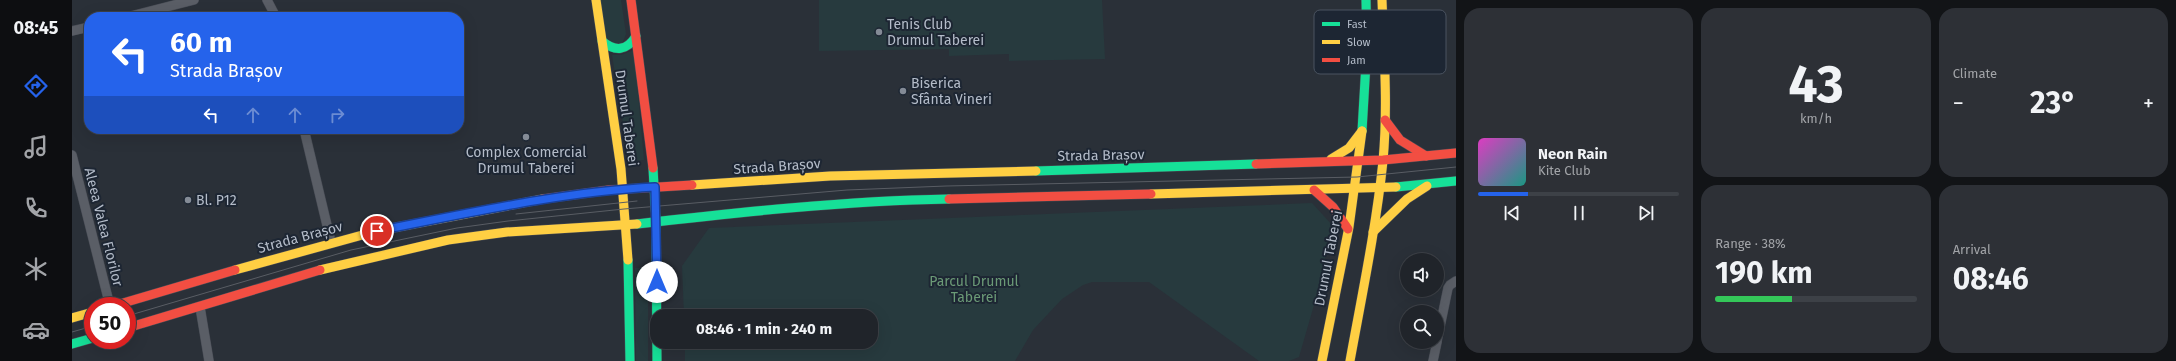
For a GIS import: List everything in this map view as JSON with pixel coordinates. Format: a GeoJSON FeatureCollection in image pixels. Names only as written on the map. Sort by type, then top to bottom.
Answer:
{"type":"FeatureCollection","features":[{"type":"Feature","properties":{"kind":"main road","name":"Drumul Taberei"},"geometry":{"type":"LineString","coordinates":[[596,0],[626,225],[630,361]]}},
{"type":"Feature","properties":{"kind":"main road","name":"Drumul Taberei"},"geometry":{"type":"LineString","coordinates":[[631,0],[655,187],[657,361]]}},
{"type":"Feature","properties":{"kind":"main road","name":"Drumul Taberei"},"geometry":{"type":"LineString","coordinates":[[1366,0],[1366,10]]}},
{"type":"Feature","properties":{"kind":"main road"},"geometry":{"type":"LineString","coordinates":[[1382,0],[1383,10]]}},
{"type":"Feature","properties":{"kind":"main road"},"geometry":{"type":"LineString","coordinates":[[602,41],[610,48],[621,50],[630,45],[636,36]]}},
{"type":"Feature","properties":{"kind":"main road","name":"Drumul Taberei"},"geometry":{"type":"LineString","coordinates":[[1322,361],[1360,160],[1367,74]]}},
{"type":"Feature","properties":{"kind":"main road"},"geometry":{"type":"LineString","coordinates":[[1350,361],[1380,188],[1385,120],[1386,74]]}},
{"type":"Feature","properties":{"kind":"main road"},"geometry":{"type":"LineString","coordinates":[[1385,120],[1400,140],[1426,156]]}},
{"type":"Feature","properties":{"kind":"main road"},"geometry":{"type":"LineString","coordinates":[[1325,161],[1340,155],[1349,148],[1363,128]]}},
{"type":"Feature","properties":{"kind":"main road","name":"Strada Brașov"},"geometry":{"type":"LineString","coordinates":[[136,299],[331,242],[377,231],[539,200],[622,189],[830,176],[1166,168],[1383,160],[1456,152]]}},
{"type":"Feature","properties":{"kind":"main road"},"geometry":{"type":"LineString","coordinates":[[136,325],[332,266],[441,241],[506,232],[626,225],[798,206],[886,200],[1355,189],[1428,185],[1456,181]]}},
{"type":"Feature","properties":{"kind":"main road"},"geometry":{"type":"LineString","coordinates":[[1373,232],[1407,199],[1428,185]]}},
{"type":"Feature","properties":{"kind":"main road"},"geometry":{"type":"LineString","coordinates":[[1314,190],[1325,197],[1348,229]]}},
{"type":"Feature","properties":{"kind":"main road"},"geometry":{"type":"LineString","coordinates":[[72,318],[84,315]]}},
{"type":"Feature","properties":{"kind":"main road"},"geometry":{"type":"LineString","coordinates":[[72,344],[84,341]]}},
{"type":"Feature","properties":{"kind":"street"},"geometry":{"type":"LineString","coordinates":[[147,12],[194,0]]}},
{"type":"Feature","properties":{"kind":"street"},"geometry":{"type":"LineString","coordinates":[[267,0],[273,12]]}},
{"type":"Feature","properties":{"kind":"street"},"geometry":{"type":"LineString","coordinates":[[72,31],[84,28]]}},
{"type":"Feature","properties":{"kind":"street"},"geometry":{"type":"LineString","coordinates":[[305,134],[331,242]]}},
{"type":"Feature","properties":{"kind":"street","name":"Aleea Valea Florilor"},"geometry":{"type":"LineString","coordinates":[[72,155],[108,297]]}},
{"type":"Feature","properties":{"kind":"street"},"geometry":{"type":"LineString","coordinates":[[1444,308],[1448,288],[1450,284],[1456,281]]}},
{"type":"Feature","properties":{"kind":"street"},"geometry":{"type":"LineString","coordinates":[[200,307],[208,361]]}},
{"type":"Feature","properties":{"kind":"street"},"geometry":{"type":"LineString","coordinates":[[1433,361],[1436,349]]}},
{"type":"Feature","properties":{"kind":"green space"},"geometry":{"type":"Polygon","coordinates":[[[600,0],[621,0],[626,34],[622,44],[617,45],[607,39],[600,0]]]}},
{"type":"Feature","properties":{"kind":"green space"},"geometry":{"type":"Polygon","coordinates":[[[819,0],[1102,0],[1105,59],[1009,61],[1009,54],[949,56],[949,49],[819,51],[819,0]]]}},
{"type":"Feature","properties":{"kind":"green space"},"geometry":{"type":"Polygon","coordinates":[[[634,50],[644,160],[629,161],[612,55],[621,55],[634,50]]]}},
{"type":"Feature","properties":{"kind":"green space","name":"Parcul Drumul Taberei"},"geometry":{"type":"Polygon","coordinates":[[[1312,203],[1333,226],[1314,305],[1299,357],[1289,361],[1259,361],[1149,282],[1092,282],[1083,285],[1062,299],[1033,330],[1015,361],[685,361],[685,349],[878,349],[878,309],[684,309],[682,266],[709,228],[1312,203]]]}},
{"type":"Feature","properties":{"kind":"green space"},"geometry":{"type":"Polygon","coordinates":[[[635,268],[648,268],[648,361],[636,361],[635,268]]]}},
{"type":"Feature","properties":{"kind":"tram line"},"geometry":{"type":"LineString","coordinates":[[136,313],[351,250],[457,228],[508,221],[624,209],[847,190],[946,186],[1357,177],[1456,167]]}},
{"type":"Feature","properties":{"kind":"tram line"},"geometry":{"type":"LineString","coordinates":[[516,214],[637,201]]}},
{"type":"Feature","properties":{"kind":"tram line"},"geometry":{"type":"LineString","coordinates":[[72,332],[84,329]]}},
{"type":"Feature","properties":{"kind":"traffic: fast"},"geometry":{"type":"LineString","coordinates":[[1366,0],[1366,10]]}},
{"type":"Feature","properties":{"kind":"traffic: fast"},"geometry":{"type":"LineString","coordinates":[[602,41],[612,47],[620,48],[629,45],[636,36]]}},
{"type":"Feature","properties":{"kind":"traffic: fast"},"geometry":{"type":"LineString","coordinates":[[1362,131],[1365,74]]}},
{"type":"Feature","properties":{"kind":"traffic: fast"},"geometry":{"type":"LineString","coordinates":[[1036,171],[1256,164]]}},
{"type":"Feature","properties":{"kind":"traffic: fast"},"geometry":{"type":"LineString","coordinates":[[653,168],[656,222],[657,361]]}},
{"type":"Feature","properties":{"kind":"traffic: fast"},"geometry":{"type":"LineString","coordinates":[[1396,187],[1456,181]]}},
{"type":"Feature","properties":{"kind":"traffic: fast"},"geometry":{"type":"LineString","coordinates":[[637,224],[754,211],[871,202],[949,199]]}},
{"type":"Feature","properties":{"kind":"traffic: fast"},"geometry":{"type":"LineString","coordinates":[[628,260],[630,361]]}},
{"type":"Feature","properties":{"kind":"traffic: fast"},"geometry":{"type":"LineString","coordinates":[[72,344],[84,341]]}},
{"type":"Feature","properties":{"kind":"traffic: slow"},"geometry":{"type":"LineString","coordinates":[[596,0],[621,169],[628,260]]}},
{"type":"Feature","properties":{"kind":"traffic: slow"},"geometry":{"type":"LineString","coordinates":[[1382,0],[1382,10]]}},
{"type":"Feature","properties":{"kind":"traffic: slow"},"geometry":{"type":"LineString","coordinates":[[1350,361],[1373,236],[1380,186],[1384,141],[1385,74]]}},
{"type":"Feature","properties":{"kind":"traffic: slow"},"geometry":{"type":"LineString","coordinates":[[1331,159],[1349,148],[1362,131]]}},
{"type":"Feature","properties":{"kind":"traffic: slow"},"geometry":{"type":"LineString","coordinates":[[1322,361],[1349,227],[1362,131]]}},
{"type":"Feature","properties":{"kind":"traffic: slow"},"geometry":{"type":"LineString","coordinates":[[692,185],[830,176],[1036,171]]}},
{"type":"Feature","properties":{"kind":"traffic: slow"},"geometry":{"type":"LineString","coordinates":[[1373,232],[1407,199],[1427,186]]}},
{"type":"Feature","properties":{"kind":"traffic: slow"},"geometry":{"type":"LineString","coordinates":[[1151,194],[1396,187]]}},
{"type":"Feature","properties":{"kind":"traffic: slow"},"geometry":{"type":"LineString","coordinates":[[235,270],[377,231],[543,199]]}},
{"type":"Feature","properties":{"kind":"traffic: slow"},"geometry":{"type":"LineString","coordinates":[[320,270],[448,240],[507,232],[637,224]]}},
{"type":"Feature","properties":{"kind":"traffic: slow"},"geometry":{"type":"LineString","coordinates":[[72,318],[84,315]]}},
{"type":"Feature","properties":{"kind":"traffic: jam"},"geometry":{"type":"LineString","coordinates":[[631,0],[653,168]]}},
{"type":"Feature","properties":{"kind":"traffic: jam"},"geometry":{"type":"LineString","coordinates":[[1385,120],[1400,140],[1426,156]]}},
{"type":"Feature","properties":{"kind":"traffic: jam"},"geometry":{"type":"LineString","coordinates":[[1256,164],[1383,160],[1456,153]]}},
{"type":"Feature","properties":{"kind":"traffic: jam"},"geometry":{"type":"LineString","coordinates":[[543,199],[609,190],[692,185]]}},
{"type":"Feature","properties":{"kind":"traffic: jam"},"geometry":{"type":"LineString","coordinates":[[1314,190],[1333,207],[1348,229]]}},
{"type":"Feature","properties":{"kind":"traffic: jam"},"geometry":{"type":"LineString","coordinates":[[949,199],[1151,194]]}},
{"type":"Feature","properties":{"kind":"traffic: jam"},"geometry":{"type":"LineString","coordinates":[[136,299],[235,270]]}},
{"type":"Feature","properties":{"kind":"traffic: jam"},"geometry":{"type":"LineString","coordinates":[[136,325],[320,270]]}},
{"type":"Feature","properties":{"kind":"place","name":"Tenis Club Drumul Taberei"},"geometry":{"type":"Point","coordinates":[879,32]}},
{"type":"Feature","properties":{"kind":"place","name":"Biserica Sfânta Vineri"},"geometry":{"type":"Point","coordinates":[903,91]}},
{"type":"Feature","properties":{"kind":"place","name":"Complex Comercial Drumul Taberei"},"geometry":{"type":"Point","coordinates":[526,137]}},
{"type":"Feature","properties":{"kind":"place","name":"Bl. P12"},"geometry":{"type":"Point","coordinates":[188,200]}},
{"type":"Feature","properties":{"kind":"route"},"geometry":{"type":"LineString","coordinates":[[377,231],[539,200],[609,190],[655,187],[657,282]]}}]}
